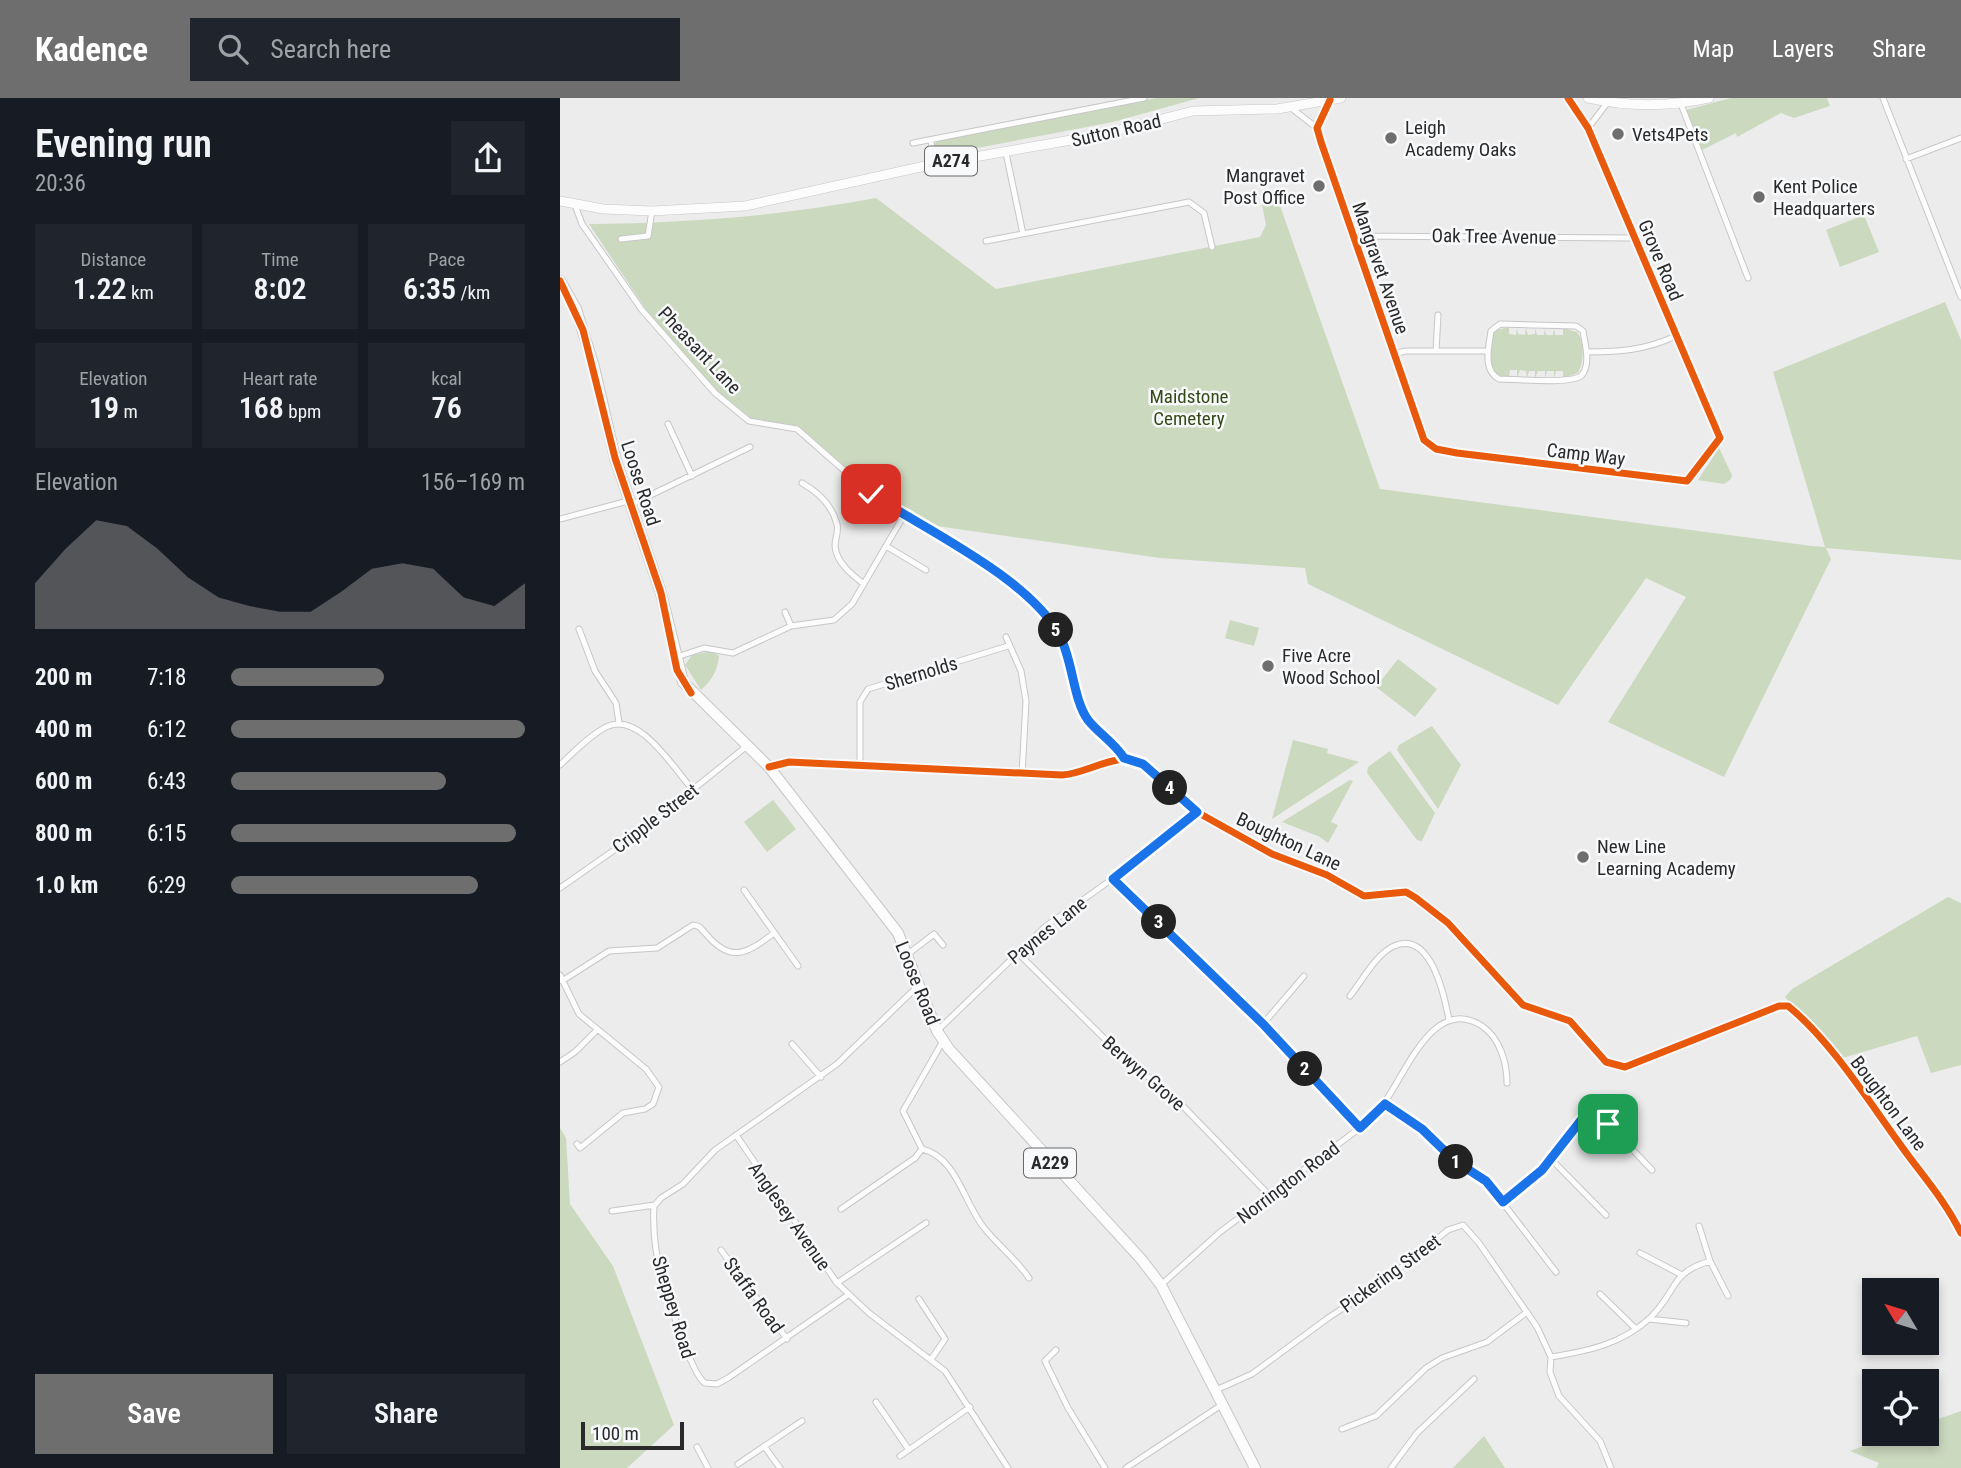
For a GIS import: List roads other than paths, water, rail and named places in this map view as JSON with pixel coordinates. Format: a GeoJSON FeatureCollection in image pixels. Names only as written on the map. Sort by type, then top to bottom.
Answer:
{"type":"FeatureCollection","features":[{"type":"Feature","properties":{"kind":"highway","name":"Loose Road"},"geometry":{"type":"LineString","coordinates":[[560,281],[576,309],[594,367],[628,503],[661,593],[674,658],[682,682],[769,767],[898,933],[940,1036],[1054,1168],[1141,1259],[1161,1285],[1255,1468]]}},
{"type":"Feature","properties":{"kind":"main road","name":"Sutton Road"},"geometry":{"type":"LineString","coordinates":[[560,201],[575,205],[652,211],[745,206],[934,164],[1100,135],[1193,111],[1290,107],[1341,98]]}},
{"type":"Feature","properties":{"kind":"main road"},"geometry":{"type":"LineString","coordinates":[[1588,98],[1632,106],[1681,104],[1709,98]]}},
{"type":"Feature","properties":{"kind":"street","name":"Sutton Road"},"geometry":{"type":"LineString","coordinates":[[913,143],[1144,98]]}},
{"type":"Feature","properties":{"kind":"street","name":"Grove Road"},"geometry":{"type":"LineString","coordinates":[[1568,98],[1588,128],[1720,438]]}},
{"type":"Feature","properties":{"kind":"street"},"geometry":{"type":"LineString","coordinates":[[1883,98],[1960,293]]}},
{"type":"Feature","properties":{"kind":"street"},"geometry":{"type":"LineString","coordinates":[[1290,107],[1317,128],[1330,100]]}},
{"type":"Feature","properties":{"kind":"street"},"geometry":{"type":"LineString","coordinates":[[1588,128],[1608,102]]}},
{"type":"Feature","properties":{"kind":"street"},"geometry":{"type":"LineString","coordinates":[[1681,104],[1748,278]]}},
{"type":"Feature","properties":{"kind":"street","name":"Mangravet Avenue"},"geometry":{"type":"LineString","coordinates":[[1317,128],[1420,435],[1429,445]]}},
{"type":"Feature","properties":{"kind":"street"},"geometry":{"type":"LineString","coordinates":[[1906,159],[1961,138]]}},
{"type":"Feature","properties":{"kind":"street"},"geometry":{"type":"LineString","coordinates":[[931,140],[934,164]]}},
{"type":"Feature","properties":{"kind":"street"},"geometry":{"type":"LineString","coordinates":[[1006,153],[1023,234]]}},
{"type":"Feature","properties":{"kind":"street"},"geometry":{"type":"LineString","coordinates":[[986,240],[1189,202],[1204,213],[1212,247]]}},
{"type":"Feature","properties":{"kind":"street","name":"Pheasant Lane"},"geometry":{"type":"LineString","coordinates":[[575,205],[582,224],[642,310],[715,393],[749,421],[797,429],[871,494],[970,554],[1038,605],[1059,634],[1073,668],[1079,705],[1088,721],[1115,743],[1124,758]]}},
{"type":"Feature","properties":{"kind":"street"},"geometry":{"type":"LineString","coordinates":[[621,239],[648,236],[652,211]]}},
{"type":"Feature","properties":{"kind":"street","name":"Oak Tree Avenue"},"geometry":{"type":"LineString","coordinates":[[1353,236],[1634,237]]}},
{"type":"Feature","properties":{"kind":"street"},"geometry":{"type":"LineString","coordinates":[[1436,351],[1438,315]]}},
{"type":"Feature","properties":{"kind":"street"},"geometry":{"type":"LineString","coordinates":[[1495,326],[1576,327],[1583,331],[1587,352],[1583,374],[1577,379],[1499,379],[1489,369],[1488,351],[1491,331],[1495,326]]}},
{"type":"Feature","properties":{"kind":"street"},"geometry":{"type":"LineString","coordinates":[[1587,352],[1627,352],[1650,348],[1676,336]]}},
{"type":"Feature","properties":{"kind":"street"},"geometry":{"type":"LineString","coordinates":[[1393,354],[1488,351]]}},
{"type":"Feature","properties":{"kind":"street"},"geometry":{"type":"LineString","coordinates":[[668,424],[692,476]]}},
{"type":"Feature","properties":{"kind":"street","name":"Camp Way"},"geometry":{"type":"LineString","coordinates":[[1429,445],[1457,453],[1687,481],[1720,438]]}},
{"type":"Feature","properties":{"kind":"street"},"geometry":{"type":"LineString","coordinates":[[560,519],[628,503],[692,476],[750,447]]}},
{"type":"Feature","properties":{"kind":"street"},"geometry":{"type":"LineString","coordinates":[[802,483],[823,498],[830,509],[837,524],[835,547],[849,573],[864,584]]}},
{"type":"Feature","properties":{"kind":"street"},"geometry":{"type":"LineString","coordinates":[[674,658],[704,648],[733,653],[791,626],[834,620],[842,615],[864,584],[900,522]]}},
{"type":"Feature","properties":{"kind":"street"},"geometry":{"type":"LineString","coordinates":[[886,546],[926,570]]}},
{"type":"Feature","properties":{"kind":"street"},"geometry":{"type":"LineString","coordinates":[[785,612],[791,626]]}},
{"type":"Feature","properties":{"kind":"street"},"geometry":{"type":"LineString","coordinates":[[579,629],[587,641],[595,671],[616,703],[619,723]]}},
{"type":"Feature","properties":{"kind":"street"},"geometry":{"type":"LineString","coordinates":[[1006,638],[1021,671],[1026,701],[1022,774]]}},
{"type":"Feature","properties":{"kind":"street","name":"Shernolds"},"geometry":{"type":"LineString","coordinates":[[860,765],[860,702],[868,689],[1009,646]]}},
{"type":"Feature","properties":{"kind":"street"},"geometry":{"type":"LineString","coordinates":[[560,765],[604,728],[619,723],[642,732],[693,790]]}},
{"type":"Feature","properties":{"kind":"street","name":"Cripple Street"},"geometry":{"type":"LineString","coordinates":[[560,888],[693,790],[747,746]]}},
{"type":"Feature","properties":{"kind":"street"},"geometry":{"type":"LineString","coordinates":[[573,754],[578,760]]}},
{"type":"Feature","properties":{"kind":"street"},"geometry":{"type":"LineString","coordinates":[[769,767],[789,762],[1072,775],[1124,758]]}},
{"type":"Feature","properties":{"kind":"street","name":"Boughton Lane"},"geometry":{"type":"LineString","coordinates":[[1124,758],[1143,764],[1197,812],[1258,847],[1327,875],[1356,893],[1375,896],[1406,892],[1416,898],[1448,923],[1523,1005],[1570,1021],[1606,1062],[1616,1067],[1625,1067],[1779,1006],[1788,1006],[1868,1097],[1898,1142],[1948,1207],[1961,1233]]}},
{"type":"Feature","properties":{"kind":"street","name":"Paynes Lane"},"geometry":{"type":"LineString","coordinates":[[922,1149],[903,1111],[940,1036],[1017,952],[1046,926],[1113,879],[1197,812]]}},
{"type":"Feature","properties":{"kind":"street"},"geometry":{"type":"LineString","coordinates":[[1113,879],[1263,1024],[1360,1128]]}},
{"type":"Feature","properties":{"kind":"street"},"geometry":{"type":"LineString","coordinates":[[744,890],[798,966]]}},
{"type":"Feature","properties":{"kind":"street"},"geometry":{"type":"LineString","coordinates":[[575,1154],[578,1146],[623,1113],[645,1109],[653,1104],[659,1087],[646,1069],[579,1014],[561,978],[609,951],[657,948],[693,925],[699,926],[721,947],[737,954],[747,953],[773,934]]}},
{"type":"Feature","properties":{"kind":"street"},"geometry":{"type":"LineString","coordinates":[[908,954],[934,934],[943,945]]}},
{"type":"Feature","properties":{"kind":"street"},"geometry":{"type":"LineString","coordinates":[[1350,996],[1386,952],[1396,945],[1407,944],[1420,951],[1433,964],[1443,985],[1449,1020],[1467,1020],[1488,1031],[1506,1065],[1507,1083]]}},
{"type":"Feature","properties":{"kind":"street","name":"Berwyn Grove"},"geometry":{"type":"LineString","coordinates":[[1017,952],[1122,1056],[1177,1100],[1269,1195]]}},
{"type":"Feature","properties":{"kind":"street"},"geometry":{"type":"LineString","coordinates":[[1263,1024],[1304,976]]}},
{"type":"Feature","properties":{"kind":"street"},"geometry":{"type":"LineString","coordinates":[[612,1211],[655,1205],[683,1184],[710,1154],[821,1077],[914,988],[921,985]]}},
{"type":"Feature","properties":{"kind":"street","name":"Norrington Road"},"geometry":{"type":"LineString","coordinates":[[1161,1285],[1203,1245],[1360,1128],[1385,1104],[1426,1036],[1449,1020]]}},
{"type":"Feature","properties":{"kind":"street"},"geometry":{"type":"LineString","coordinates":[[560,1062],[575,1052],[597,1030]]}},
{"type":"Feature","properties":{"kind":"street"},"geometry":{"type":"LineString","coordinates":[[792,1044],[821,1077]]}},
{"type":"Feature","properties":{"kind":"street"},"geometry":{"type":"LineString","coordinates":[[1385,1104],[1422,1129],[1455,1161],[1486,1181],[1556,1272]]}},
{"type":"Feature","properties":{"kind":"street"},"geometry":{"type":"LineString","coordinates":[[1503,1202],[1532,1180],[1575,1126],[1591,1115],[1608,1124],[1653,1170]]}},
{"type":"Feature","properties":{"kind":"street","name":"Anglesey Avenue"},"geometry":{"type":"LineString","coordinates":[[736,1135],[837,1283],[848,1295],[932,1358],[952,1379],[1008,1468]]}},
{"type":"Feature","properties":{"kind":"street"},"geometry":{"type":"LineString","coordinates":[[841,1209],[915,1158],[922,1149],[943,1161],[984,1227],[1029,1278]]}},
{"type":"Feature","properties":{"kind":"street"},"geometry":{"type":"LineString","coordinates":[[1550,1159],[1606,1215]]}},
{"type":"Feature","properties":{"kind":"street","name":"Sheppey Road"},"geometry":{"type":"LineString","coordinates":[[655,1205],[654,1237],[661,1274],[700,1380],[713,1384],[723,1381],[848,1295]]}},
{"type":"Feature","properties":{"kind":"street"},"geometry":{"type":"LineString","coordinates":[[837,1283],[926,1223]]}},
{"type":"Feature","properties":{"kind":"street","name":"Pickering Street"},"geometry":{"type":"LineString","coordinates":[[1216,1390],[1261,1368],[1458,1225],[1465,1227],[1479,1243],[1527,1312],[1551,1357],[1549,1372],[1559,1396],[1600,1441],[1611,1468]]}},
{"type":"Feature","properties":{"kind":"street"},"geometry":{"type":"LineString","coordinates":[[1699,1226],[1710,1261],[1728,1296]]}},
{"type":"Feature","properties":{"kind":"street","name":"Staffa Road"},"geometry":{"type":"LineString","coordinates":[[721,1250],[786,1339]]}},
{"type":"Feature","properties":{"kind":"street"},"geometry":{"type":"LineString","coordinates":[[1640,1253],[1680,1274]]}},
{"type":"Feature","properties":{"kind":"street"},"geometry":{"type":"LineString","coordinates":[[1551,1357],[1600,1348],[1635,1328],[1649,1319],[1671,1292],[1680,1274],[1692,1266],[1710,1261]]}},
{"type":"Feature","properties":{"kind":"street"},"geometry":{"type":"LineString","coordinates":[[1600,1294],[1635,1328]]}},
{"type":"Feature","properties":{"kind":"street"},"geometry":{"type":"LineString","coordinates":[[919,1299],[945,1339],[932,1358]]}},
{"type":"Feature","properties":{"kind":"street"},"geometry":{"type":"LineString","coordinates":[[1342,1429],[1376,1416],[1426,1368],[1442,1358],[1480,1346],[1527,1312]]}},
{"type":"Feature","properties":{"kind":"street"},"geometry":{"type":"LineString","coordinates":[[1649,1319],[1686,1323]]}},
{"type":"Feature","properties":{"kind":"street"},"geometry":{"type":"LineString","coordinates":[[1056,1349],[1045,1361],[1068,1408],[1105,1468]]}},
{"type":"Feature","properties":{"kind":"street"},"geometry":{"type":"LineString","coordinates":[[1391,1468],[1417,1433],[1474,1379]]}},
{"type":"Feature","properties":{"kind":"street"},"geometry":{"type":"LineString","coordinates":[[876,1402],[909,1450]]}},
{"type":"Feature","properties":{"kind":"street"},"geometry":{"type":"LineString","coordinates":[[1126,1468],[1223,1404]]}},
{"type":"Feature","properties":{"kind":"street"},"geometry":{"type":"LineString","coordinates":[[900,1456],[970,1407]]}},
{"type":"Feature","properties":{"kind":"street"},"geometry":{"type":"LineString","coordinates":[[738,1464],[802,1421]]}},
{"type":"Feature","properties":{"kind":"street"},"geometry":{"type":"LineString","coordinates":[[764,1446],[780,1468]]}},
{"type":"Feature","properties":{"kind":"street"},"geometry":{"type":"LineString","coordinates":[[697,1447],[708,1468]]}},
{"type":"Feature","properties":{"kind":"place","name":"Vets4Pets"},"geometry":{"type":"Point","coordinates":[1618,134]}},
{"type":"Feature","properties":{"kind":"place","name":"Leigh Academy Oaks"},"geometry":{"type":"Point","coordinates":[1391,138]}},
{"type":"Feature","properties":{"kind":"place","name":"Mangravet Post Office"},"geometry":{"type":"Point","coordinates":[1319,186]}},
{"type":"Feature","properties":{"kind":"place","name":"Kent Police Headquarters"},"geometry":{"type":"Point","coordinates":[1759,197]}},
{"type":"Feature","properties":{"kind":"place","name":"Five Acre Wood School"},"geometry":{"type":"Point","coordinates":[1268,666]}},
{"type":"Feature","properties":{"kind":"place","name":"New Line Learning Academy"},"geometry":{"type":"Point","coordinates":[1583,857]}},
{"type":"Feature","properties":{"kind":"park label","name":"Maidstone Cemetery"},"geometry":{"type":"Point","coordinates":[1189,407]}}]}
